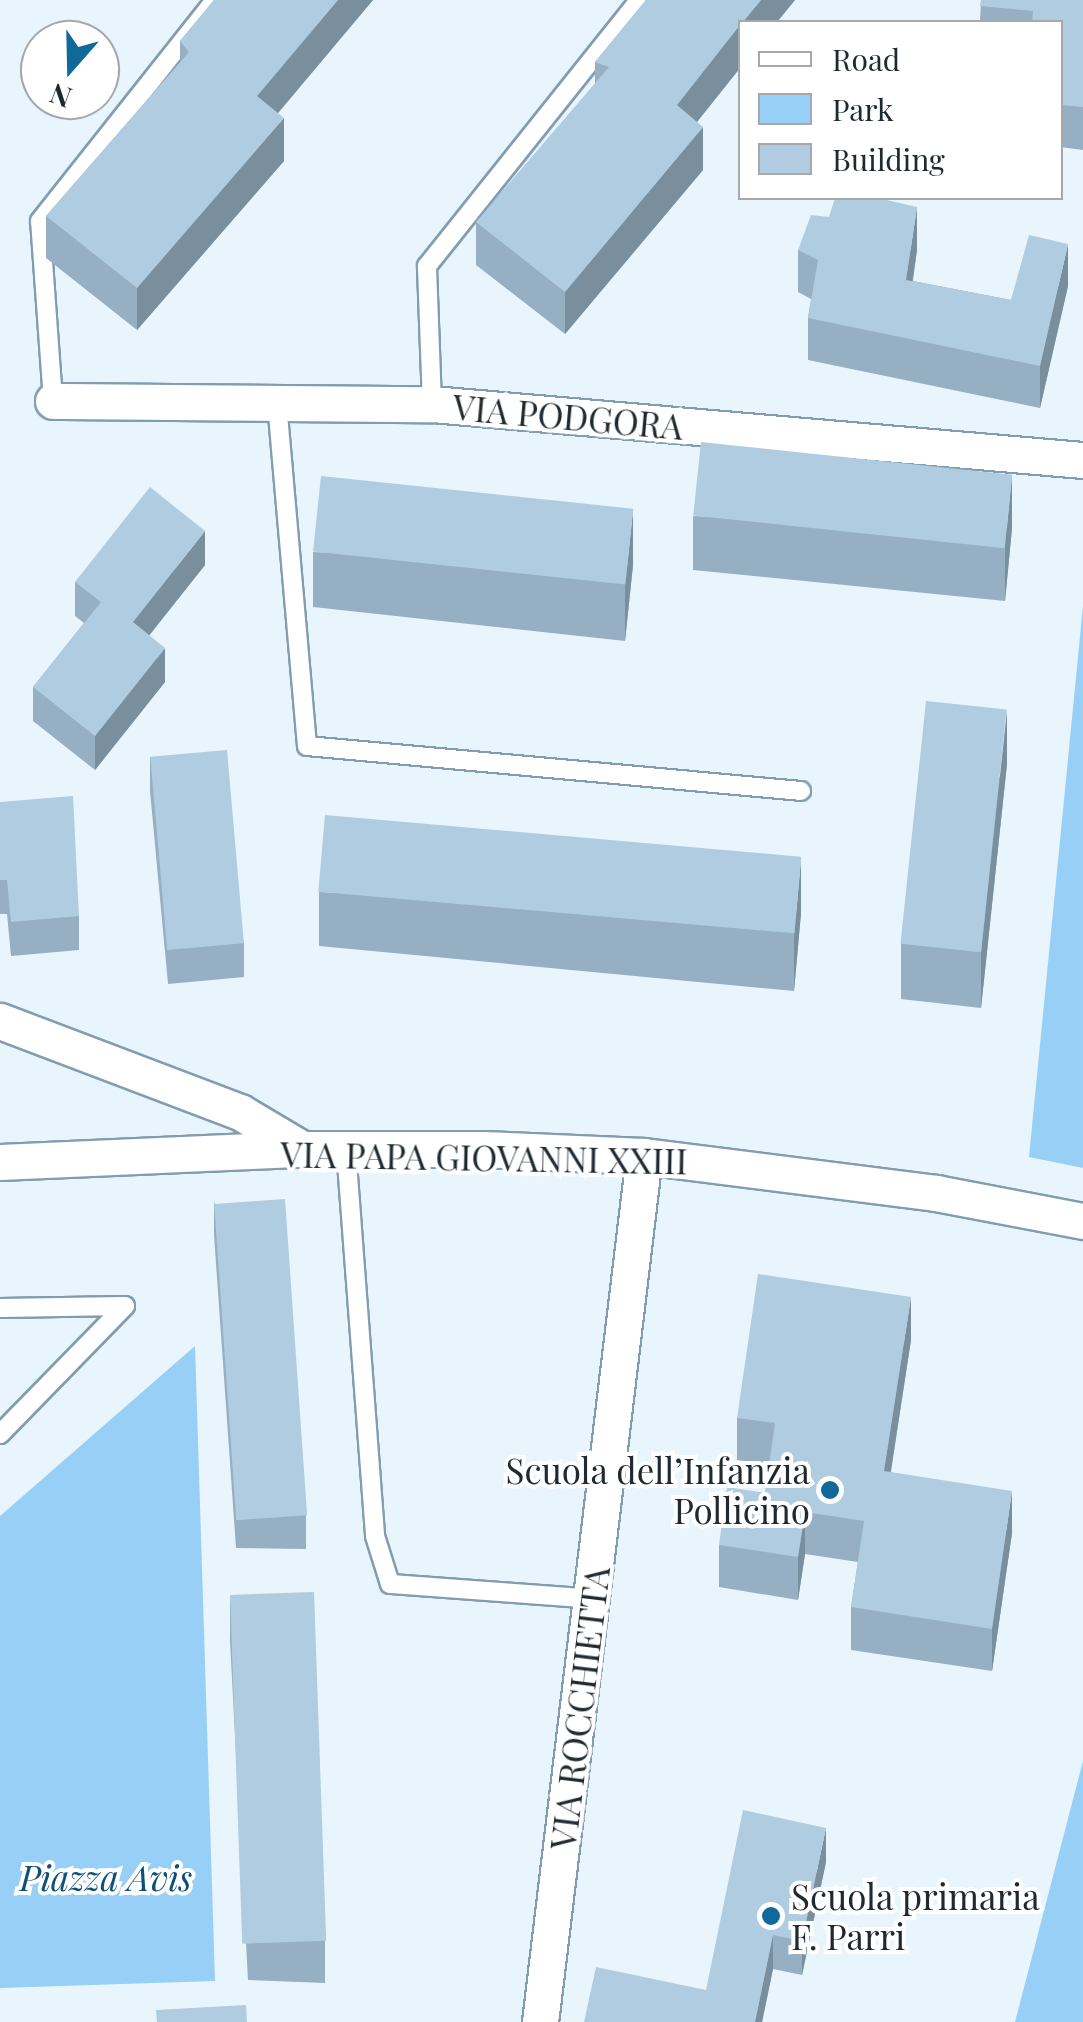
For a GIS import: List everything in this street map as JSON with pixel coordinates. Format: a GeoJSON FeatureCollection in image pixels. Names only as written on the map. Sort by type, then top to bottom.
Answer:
{"type":"FeatureCollection","features":[{"type":"Feature","properties":{"kind":"street","name":"VIA PODGORA"},"geometry":{"type":"LineString","coordinates":[[52,400],[432,404],[1083,460]]}},
{"type":"Feature","properties":{"kind":"street"},"geometry":{"type":"LineString","coordinates":[[0,1021],[240,1112],[302,1149]]}},
{"type":"Feature","properties":{"kind":"street","name":"VIA PAPA GIOVANNI XXIII"},"geometry":{"type":"LineString","coordinates":[[0,1162],[302,1149],[644,1156],[936,1193],[1083,1221]]}},
{"type":"Feature","properties":{"kind":"street","name":"VIA ROCCHIETTA"},"geometry":{"type":"LineString","coordinates":[[540,2022],[644,1156]]}},
{"type":"Feature","properties":{"kind":"lane"},"geometry":{"type":"LineString","coordinates":[[52,400],[40,220],[215,0]]}},
{"type":"Feature","properties":{"kind":"lane"},"geometry":{"type":"LineString","coordinates":[[432,404],[427,266],[639,0]]}},
{"type":"Feature","properties":{"kind":"lane"},"geometry":{"type":"LineString","coordinates":[[277,403],[307,746],[801,791]]}},
{"type":"Feature","properties":{"kind":"lane"},"geometry":{"type":"LineString","coordinates":[[346,1149],[374,1536],[390,1584],[593,1600]]}},
{"type":"Feature","properties":{"kind":"lane"},"geometry":{"type":"LineString","coordinates":[[0,1308],[125,1306],[0,1434]]}},
{"type":"Feature","properties":{"kind":"green space"},"geometry":{"type":"Polygon","coordinates":[[[1083,606],[1083,1168],[1029,1157],[1083,606]]]}},
{"type":"Feature","properties":{"kind":"green space","name":"Piazza Avis"},"geometry":{"type":"Polygon","coordinates":[[[195,1346],[215,1981],[0,1988],[0,1516],[195,1346]]]}},
{"type":"Feature","properties":{"kind":"green space"},"geometry":{"type":"Polygon","coordinates":[[[1083,1761],[1083,2022],[1015,2022],[1083,1761]]]}},
{"type":"Feature","properties":{"kind":"building"},"geometry":{"type":"Polygon","coordinates":[[[214,0],[338,0],[257,96],[284,118],[137,288],[46,216],[189,52],[180,41],[214,0]]]}},
{"type":"Feature","properties":{"kind":"building"},"geometry":{"type":"Polygon","coordinates":[[[646,0],[761,0],[745,20],[738,20],[738,28],[677,105],[703,127],[565,292],[476,222],[609,67],[595,62],[646,0]]]}},
{"type":"Feature","properties":{"kind":"building"},"geometry":{"type":"Polygon","coordinates":[[[981,0],[1083,0],[1083,107],[1063,105],[1063,20],[1032,20],[1033,11],[980,6],[981,0]]]}},
{"type":"Feature","properties":{"kind":"building"},"geometry":{"type":"Polygon","coordinates":[[[834,200],[887,200],[917,207],[906,280],[1011,300],[1029,235],[1068,244],[1040,366],[808,318],[818,260],[798,250],[811,215],[829,217],[834,200]]]}},
{"type":"Feature","properties":{"kind":"building"},"geometry":{"type":"Polygon","coordinates":[[[701,442],[1012,475],[1005,548],[693,516],[701,442]]]}},
{"type":"Feature","properties":{"kind":"building"},"geometry":{"type":"Polygon","coordinates":[[[321,476],[633,509],[625,584],[313,552],[321,476]]]}},
{"type":"Feature","properties":{"kind":"building"},"geometry":{"type":"Polygon","coordinates":[[[150,487],[205,531],[133,622],[165,648],[95,736],[33,687],[101,602],[75,582],[150,487]]]}},
{"type":"Feature","properties":{"kind":"building"},"geometry":{"type":"Polygon","coordinates":[[[926,701],[1007,709],[981,952],[900,944],[926,701]]]}},
{"type":"Feature","properties":{"kind":"building"},"geometry":{"type":"Polygon","coordinates":[[[227,750],[244,943],[167,950],[150,757],[227,750]]]}},
{"type":"Feature","properties":{"kind":"building"},"geometry":{"type":"Polygon","coordinates":[[[73,796],[79,916],[11,922],[7,880],[0,880],[0,802],[73,796]]]}},
{"type":"Feature","properties":{"kind":"building"},"geometry":{"type":"Polygon","coordinates":[[[325,815],[801,857],[794,933],[318,892],[325,815]]]}},
{"type":"Feature","properties":{"kind":"building"},"geometry":{"type":"Polygon","coordinates":[[[285,1199],[307,1515],[236,1520],[214,1204],[285,1199]]]}},
{"type":"Feature","properties":{"kind":"building","name":"Scuola dell’Infanzia Pollicino"},"geometry":{"type":"Polygon","coordinates":[[[758,1274],[911,1297],[884,1471],[1012,1491],[992,1629],[851,1607],[864,1521],[805,1512],[798,1557],[719,1545],[727,1487],[765,1493],[775,1423],[737,1418],[758,1274]]]}},
{"type":"Feature","properties":{"kind":"building"},"geometry":{"type":"Polygon","coordinates":[[[314,1592],[326,1941],[242,1944],[230,1595],[314,1592]]]}},
{"type":"Feature","properties":{"kind":"building"},"geometry":{"type":"Polygon","coordinates":[[[743,1810],[826,1828],[802,1941],[773,1935],[755,2022],[584,2022],[596,1967],[706,1990],[743,1810]]]}},
{"type":"Feature","properties":{"kind":"building"},"geometry":{"type":"Polygon","coordinates":[[[246,2005],[247,2022],[157,2022],[156,2010],[246,2005]]]}},
{"type":"Feature","properties":{"kind":"place","name":"Scuola dell’Infanzia Pollicino"},"geometry":{"type":"Point","coordinates":[830,1490]}},
{"type":"Feature","properties":{"kind":"place","name":"Scuola primaria F. Parri"},"geometry":{"type":"Point","coordinates":[771,1916]}}]}
